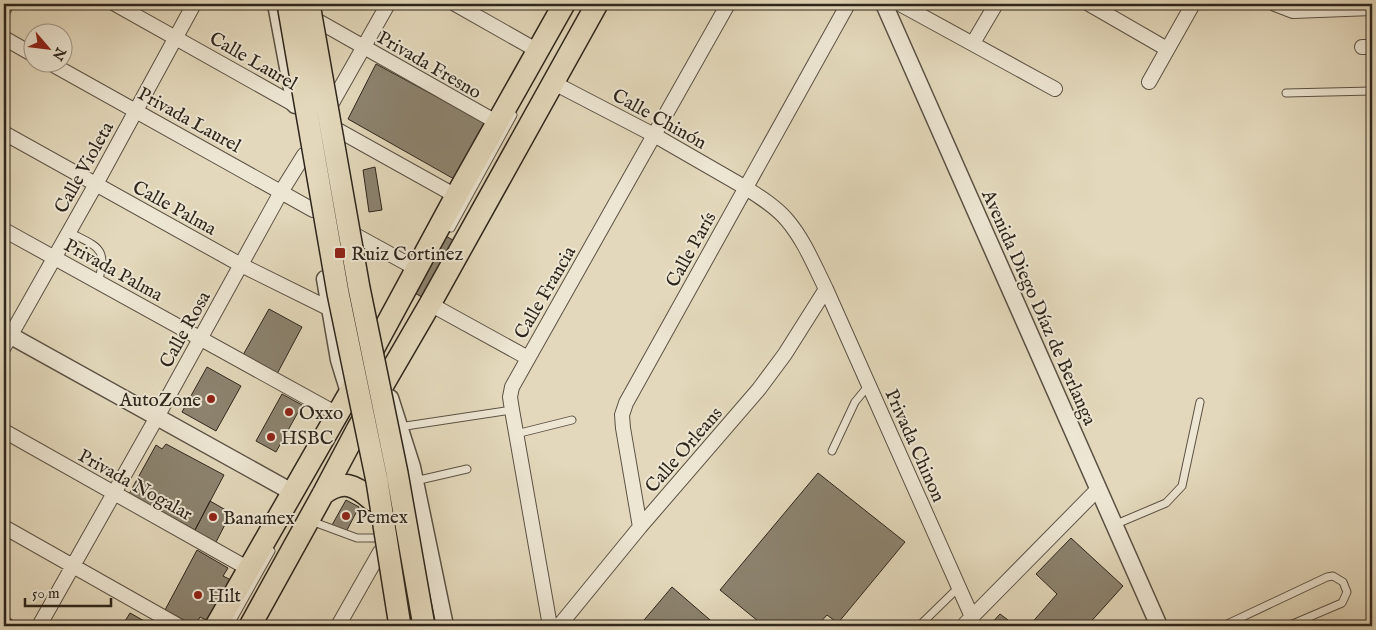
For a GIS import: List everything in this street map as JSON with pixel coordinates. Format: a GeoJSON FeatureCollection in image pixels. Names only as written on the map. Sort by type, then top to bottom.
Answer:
{"type":"FeatureCollection","features":[{"type":"Feature","properties":{"kind":"main road"},"geometry":{"type":"LineString","coordinates":[[288,4],[338,293],[376,481],[400,626]]}},
{"type":"Feature","properties":{"kind":"main road"},"geometry":{"type":"LineString","coordinates":[[250,626],[323,494],[350,412],[417,269],[564,4]]}},
{"type":"Feature","properties":{"kind":"main road"},"geometry":{"type":"LineString","coordinates":[[216,626],[292,492],[376,377],[428,301],[554,83],[597,4]]}},
{"type":"Feature","properties":{"kind":"main road"},"geometry":{"type":"LineString","coordinates":[[313,13],[359,288],[397,473],[424,626]]}},
{"type":"Feature","properties":{"kind":"main road"},"geometry":{"type":"LineString","coordinates":[[323,494],[336,486],[352,486],[359,489],[372,500]]}},
{"type":"Feature","properties":{"kind":"street"},"geometry":{"type":"LineString","coordinates":[[4,9],[6,4]]}},
{"type":"Feature","properties":{"kind":"street","name":"Calle Laurel"},"geometry":{"type":"LineString","coordinates":[[115,4],[295,105]]}},
{"type":"Feature","properties":{"kind":"street","name":"Calle Violeta"},"geometry":{"type":"LineString","coordinates":[[6,339],[96,184],[194,4]]}},
{"type":"Feature","properties":{"kind":"street"},"geometry":{"type":"LineString","coordinates":[[276,4],[350,412],[367,471],[392,626]]}},
{"type":"Feature","properties":{"kind":"street"},"geometry":{"type":"LineString","coordinates":[[316,4],[313,13],[332,103],[378,349],[376,377],[399,427],[414,474],[445,626]]}},
{"type":"Feature","properties":{"kind":"street"},"geometry":{"type":"LineString","coordinates":[[332,103],[388,4]]}},
{"type":"Feature","properties":{"kind":"street"},"geometry":{"type":"LineString","coordinates":[[455,4],[538,51]]}},
{"type":"Feature","properties":{"kind":"street","name":"Calle Francia"},"geometry":{"type":"LineString","coordinates":[[550,626],[512,410],[510,396],[512,387],[728,4]]}},
{"type":"Feature","properties":{"kind":"street","name":"Calle París"},"geometry":{"type":"LineString","coordinates":[[640,527],[622,428],[624,409],[848,4]]}},
{"type":"Feature","properties":{"kind":"street","name":"Avenida Diego Díaz de Berlanga"},"geometry":{"type":"LineString","coordinates":[[884,4],[1159,626]]}},
{"type":"Feature","properties":{"kind":"street"},"geometry":{"type":"LineString","coordinates":[[900,4],[1055,89]]}},
{"type":"Feature","properties":{"kind":"street"},"geometry":{"type":"LineString","coordinates":[[973,43],[996,4]]}},
{"type":"Feature","properties":{"kind":"street"},"geometry":{"type":"LineString","coordinates":[[1089,4],[1167,49]]}},
{"type":"Feature","properties":{"kind":"street"},"geometry":{"type":"LineString","coordinates":[[1149,82],[1192,4]]}},
{"type":"Feature","properties":{"kind":"street"},"geometry":{"type":"LineString","coordinates":[[1275,4],[1293,11],[1372,8]]}},
{"type":"Feature","properties":{"kind":"street","name":"Privada Fresno"},"geometry":{"type":"LineString","coordinates":[[313,13],[364,48],[498,123]]}},
{"type":"Feature","properties":{"kind":"street"},"geometry":{"type":"LineString","coordinates":[[4,38],[22,48]]}},
{"type":"Feature","properties":{"kind":"street","name":"Privada Laurel"},"geometry":{"type":"LineString","coordinates":[[66,72],[313,210]]}},
{"type":"Feature","properties":{"kind":"street","name":"Calle Chinón"},"geometry":{"type":"LineString","coordinates":[[554,83],[654,135],[746,188],[766,202],[786,218],[795,231],[826,289]]}},
{"type":"Feature","properties":{"kind":"street"},"geometry":{"type":"LineString","coordinates":[[336,130],[456,196]]}},
{"type":"Feature","properties":{"kind":"street","name":"Calle Palma"},"geometry":{"type":"LineString","coordinates":[[4,133],[241,265],[330,309]]}},
{"type":"Feature","properties":{"kind":"street","name":"Calle Rosa"},"geometry":{"type":"LineString","coordinates":[[39,626],[74,567],[281,192],[304,155]]}},
{"type":"Feature","properties":{"kind":"street","name":"Privada Palma"},"geometry":{"type":"LineString","coordinates":[[4,230],[200,338],[350,412]]}},
{"type":"Feature","properties":{"kind":"street"},"geometry":{"type":"LineString","coordinates":[[357,236],[417,269]]}},
{"type":"Feature","properties":{"kind":"street","name":"Privada Chinon"},"geometry":{"type":"LineString","coordinates":[[826,289],[959,588],[968,622]]}},
{"type":"Feature","properties":{"kind":"street","name":"Calle Orleans"},"geometry":{"type":"LineString","coordinates":[[559,626],[640,527],[759,389],[785,354],[826,289]]}},
{"type":"Feature","properties":{"kind":"street"},"geometry":{"type":"LineString","coordinates":[[428,301],[528,358]]}},
{"type":"Feature","properties":{"kind":"street"},"geometry":{"type":"LineString","coordinates":[[330,309],[348,322],[358,326],[367,322],[372,313]]}},
{"type":"Feature","properties":{"kind":"street"},"geometry":{"type":"LineString","coordinates":[[6,339],[157,417],[292,492]]}},
{"type":"Feature","properties":{"kind":"street","name":"Privada Nogalar"},"geometry":{"type":"LineString","coordinates":[[4,431],[249,569]]}},
{"type":"Feature","properties":{"kind":"street"},"geometry":{"type":"LineString","coordinates":[[367,471],[377,460],[392,456],[407,462],[414,474]]}},
{"type":"Feature","properties":{"kind":"street"},"geometry":{"type":"LineString","coordinates":[[968,622],[1098,489]]}},
{"type":"Feature","properties":{"kind":"street"},"geometry":{"type":"LineString","coordinates":[[4,527],[178,626]]}},
{"type":"Feature","properties":{"kind":"street"},"geometry":{"type":"LineString","coordinates":[[338,626],[379,545]]}},
{"type":"Feature","properties":{"kind":"street"},"geometry":{"type":"LineString","coordinates":[[4,624],[8,626]]}},
{"type":"Feature","properties":{"kind":"lane"},"geometry":{"type":"LineString","coordinates":[[456,242],[589,4]]}},
{"type":"Feature","properties":{"kind":"lane"},"geometry":{"type":"LineString","coordinates":[[1286,93],[1372,91]]}},
{"type":"Feature","properties":{"kind":"lane"},"geometry":{"type":"LineString","coordinates":[[446,236],[518,107]]}},
{"type":"Feature","properties":{"kind":"lane"},"geometry":{"type":"LineString","coordinates":[[69,232],[96,247],[103,255],[98,282]]}},
{"type":"Feature","properties":{"kind":"lane"},"geometry":{"type":"LineString","coordinates":[[832,451],[855,402],[869,385]]}},
{"type":"Feature","properties":{"kind":"lane"},"geometry":{"type":"LineString","coordinates":[[1114,525],[1166,503],[1182,486],[1200,402]]}},
{"type":"Feature","properties":{"kind":"lane"},"geometry":{"type":"LineString","coordinates":[[399,427],[512,410]]}},
{"type":"Feature","properties":{"kind":"lane"},"geometry":{"type":"LineString","coordinates":[[241,626],[350,412]]}},
{"type":"Feature","properties":{"kind":"lane"},"geometry":{"type":"LineString","coordinates":[[516,434],[572,420]]}},
{"type":"Feature","properties":{"kind":"lane"},"geometry":{"type":"LineString","coordinates":[[414,474],[467,469]]}},
{"type":"Feature","properties":{"kind":"lane"},"geometry":{"type":"LineString","coordinates":[[309,520],[339,533],[379,545]]}},
{"type":"Feature","properties":{"kind":"lane"},"geometry":{"type":"LineString","coordinates":[[230,626],[277,541]]}},
{"type":"Feature","properties":{"kind":"lane"},"geometry":{"type":"LineString","coordinates":[[1223,626],[1328,577],[1333,576],[1343,582],[1347,592],[1342,603],[1288,626]]}},
{"type":"Feature","properties":{"kind":"lane"},"geometry":{"type":"LineString","coordinates":[[919,626],[959,588]]}},
{"type":"Feature","properties":{"kind":"building"},"geometry":{"type":"Polygon","coordinates":[[[376,64],[485,123],[454,179],[348,119],[376,64]]]}},
{"type":"Feature","properties":{"kind":"building"},"geometry":{"type":"Polygon","coordinates":[[[375,167],[382,210],[369,212],[363,170],[375,167]]]}},
{"type":"Feature","properties":{"kind":"building"},"geometry":{"type":"Polygon","coordinates":[[[444,235],[458,243],[427,300],[413,292],[444,235]]]}},
{"type":"Feature","properties":{"kind":"building"},"geometry":{"type":"Polygon","coordinates":[[[269,309],[302,327],[277,374],[243,355],[269,309]]]}},
{"type":"Feature","properties":{"kind":"building","name":"AutoZone"},"geometry":{"type":"Polygon","coordinates":[[[207,367],[241,386],[216,431],[182,412],[207,367]]]}},
{"type":"Feature","properties":{"kind":"building"},"geometry":{"type":"Polygon","coordinates":[[[282,394],[302,405],[276,452],[256,441],[282,394]]]}},
{"type":"Feature","properties":{"kind":"building"},"geometry":{"type":"Polygon","coordinates":[[[166,444],[224,475],[195,530],[129,494],[156,445],[162,449],[166,444]]]}},
{"type":"Feature","properties":{"kind":"building"},"geometry":{"type":"Polygon","coordinates":[[[818,473],[905,542],[838,623],[827,615],[817,626],[764,626],[720,590],[818,473]]]}},
{"type":"Feature","properties":{"kind":"building","name":"Pemex"},"geometry":{"type":"Polygon","coordinates":[[[346,500],[359,507],[346,532],[332,525],[346,500]]]}},
{"type":"Feature","properties":{"kind":"building"},"geometry":{"type":"Polygon","coordinates":[[[210,501],[231,513],[215,544],[194,532],[210,501]]]}},
{"type":"Feature","properties":{"kind":"building"},"geometry":{"type":"Polygon","coordinates":[[[1071,538],[1123,586],[1087,626],[1029,626],[1057,594],[1036,574],[1071,538]]]}},
{"type":"Feature","properties":{"kind":"building","name":"Hilt"},"geometry":{"type":"Polygon","coordinates":[[[197,550],[228,568],[223,576],[231,580],[208,621],[200,617],[195,626],[165,610],[197,550]]]}},
{"type":"Feature","properties":{"kind":"building"},"geometry":{"type":"Polygon","coordinates":[[[672,587],[717,626],[639,626],[672,587]]]}},
{"type":"Feature","properties":{"kind":"building"},"geometry":{"type":"Polygon","coordinates":[[[130,613],[153,626],[122,626],[130,613]]]}},
{"type":"Feature","properties":{"kind":"building"},"geometry":{"type":"Polygon","coordinates":[[[1000,614],[1016,626],[989,626],[1000,614]]]}},
{"type":"Feature","properties":{"kind":"railway"},"geometry":{"type":"LineString","coordinates":[[301,4],[363,356],[399,531],[415,626]]}},
{"type":"Feature","properties":{"kind":"railway"},"geometry":{"type":"LineString","coordinates":[[379,469],[397,567]]}},
{"type":"Feature","properties":{"kind":"place","name":"Ruiz Cortinez"},"geometry":{"type":"Point","coordinates":[340,253]}},
{"type":"Feature","properties":{"kind":"place","name":"AutoZone"},"geometry":{"type":"Point","coordinates":[211,399]}},
{"type":"Feature","properties":{"kind":"place","name":"Oxxo"},"geometry":{"type":"Point","coordinates":[289,412]}},
{"type":"Feature","properties":{"kind":"place","name":"HSBC"},"geometry":{"type":"Point","coordinates":[271,437]}},
{"type":"Feature","properties":{"kind":"place","name":"Pemex"},"geometry":{"type":"Point","coordinates":[346,516]}},
{"type":"Feature","properties":{"kind":"place","name":"Banamex"},"geometry":{"type":"Point","coordinates":[213,517]}},
{"type":"Feature","properties":{"kind":"place","name":"Hilt"},"geometry":{"type":"Point","coordinates":[198,595]}}]}
